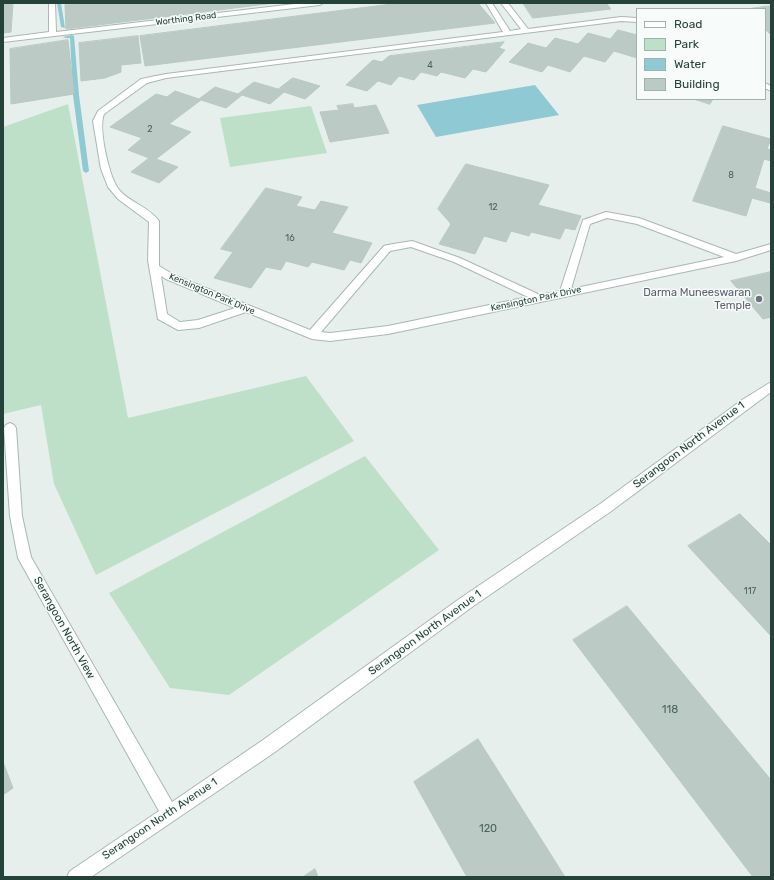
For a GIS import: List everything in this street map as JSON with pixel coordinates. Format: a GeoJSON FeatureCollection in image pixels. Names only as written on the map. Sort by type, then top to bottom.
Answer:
{"type":"FeatureCollection","features":[{"type":"Feature","properties":{"kind":"street"},"geometry":{"type":"LineString","coordinates":[[52,3],[53,34]]}},
{"type":"Feature","properties":{"kind":"street","name":"Worthing Road"},"geometry":{"type":"LineString","coordinates":[[3,40],[320,3]]}},
{"type":"Feature","properties":{"kind":"street"},"geometry":{"type":"LineString","coordinates":[[488,3],[507,32]]}},
{"type":"Feature","properties":{"kind":"street"},"geometry":{"type":"LineString","coordinates":[[504,3],[525,30]]}},
{"type":"Feature","properties":{"kind":"street","name":"Kensington Park Drive"},"geometry":{"type":"LineString","coordinates":[[636,20],[621,18],[144,80],[101,114],[98,121],[108,182],[117,193],[146,211],[154,221],[153,260],[156,269],[170,277],[312,335],[330,337],[388,330],[736,258],[771,247]]}},
{"type":"Feature","properties":{"kind":"street"},"geometry":{"type":"LineString","coordinates":[[564,294],[586,222],[606,215],[639,221],[736,258]]}},
{"type":"Feature","properties":{"kind":"street"},"geometry":{"type":"LineString","coordinates":[[312,335],[387,248],[412,244],[457,260],[540,298]]}},
{"type":"Feature","properties":{"kind":"street"},"geometry":{"type":"LineString","coordinates":[[156,269],[162,316],[178,326],[199,324],[246,308]]}},
{"type":"Feature","properties":{"kind":"street","name":"Serangoon North Avenue 1"},"geometry":{"type":"LineString","coordinates":[[76,877],[268,746],[467,602],[605,508],[746,402],[771,386]]}},
{"type":"Feature","properties":{"kind":"street","name":"Serangoon North View"},"geometry":{"type":"LineString","coordinates":[[10,428],[16,516],[25,558],[169,813]]}},
{"type":"Feature","properties":{"kind":"green space"},"geometry":{"type":"Polygon","coordinates":[[[68,104],[128,418],[306,376],[354,441],[96,575],[54,484],[41,405],[3,414],[3,127],[68,104]]]}},
{"type":"Feature","properties":{"kind":"green space"},"geometry":{"type":"Polygon","coordinates":[[[311,106],[327,153],[230,167],[220,118],[311,106]]]}},
{"type":"Feature","properties":{"kind":"green space"},"geometry":{"type":"Polygon","coordinates":[[[365,456],[439,550],[229,695],[170,688],[109,593],[365,456]]]}},
{"type":"Feature","properties":{"kind":"water"},"geometry":{"type":"Polygon","coordinates":[[[535,85],[559,115],[436,137],[417,105],[535,85]]]}},
{"type":"Feature","properties":{"kind":"building"},"geometry":{"type":"Polygon","coordinates":[[[3,3],[13,3],[11,32],[3,33],[3,3]]]}},
{"type":"Feature","properties":{"kind":"building"},"geometry":{"type":"Polygon","coordinates":[[[80,3],[275,3],[66,29],[65,5],[80,3]]]}},
{"type":"Feature","properties":{"kind":"building"},"geometry":{"type":"Polygon","coordinates":[[[400,3],[478,3],[495,23],[145,66],[140,36],[400,3]]]}},
{"type":"Feature","properties":{"kind":"building"},"geometry":{"type":"Polygon","coordinates":[[[523,3],[606,3],[611,9],[533,18],[523,3]]]}},
{"type":"Feature","properties":{"kind":"building"},"geometry":{"type":"Polygon","coordinates":[[[771,6],[771,35],[766,30],[766,8],[755,8],[771,6]]]}},
{"type":"Feature","properties":{"kind":"building"},"geometry":{"type":"Polygon","coordinates":[[[618,30],[636,35],[636,58],[614,51],[605,62],[584,56],[570,72],[548,65],[542,72],[509,62],[528,43],[546,48],[555,38],[578,44],[588,33],[610,39],[618,30]]]}},
{"type":"Feature","properties":{"kind":"building"},"geometry":{"type":"Polygon","coordinates":[[[138,36],[141,63],[121,65],[121,72],[105,78],[81,81],[79,43],[138,36]]]}},
{"type":"Feature","properties":{"kind":"building"},"geometry":{"type":"Polygon","coordinates":[[[68,40],[74,94],[11,104],[10,49],[68,40]]]}},
{"type":"Feature","properties":{"kind":"building"},"geometry":{"type":"Polygon","coordinates":[[[504,42],[499,48],[505,50],[486,72],[473,69],[465,78],[441,72],[437,76],[421,72],[414,80],[399,76],[391,85],[378,81],[367,91],[346,85],[373,60],[382,62],[389,56],[504,42]]]}},
{"type":"Feature","properties":{"kind":"building"},"geometry":{"type":"Polygon","coordinates":[[[293,78],[320,86],[305,99],[284,92],[270,104],[242,95],[226,108],[201,100],[169,124],[191,132],[156,159],[178,167],[159,183],[131,172],[149,158],[128,150],[142,138],[110,127],[156,94],[167,97],[175,91],[199,99],[215,87],[238,94],[254,82],[278,89],[293,78]]]}},
{"type":"Feature","properties":{"kind":"building"},"geometry":{"type":"Polygon","coordinates":[[[697,100],[712,100],[710,104],[697,100]]]}},
{"type":"Feature","properties":{"kind":"building"},"geometry":{"type":"Polygon","coordinates":[[[353,104],[354,108],[376,105],[389,133],[330,142],[320,112],[339,110],[337,106],[353,104]]]}},
{"type":"Feature","properties":{"kind":"building"},"geometry":{"type":"Polygon","coordinates":[[[723,126],[771,139],[767,149],[771,150],[771,161],[764,159],[755,188],[771,193],[770,203],[752,198],[746,216],[693,201],[723,126]]]}},
{"type":"Feature","properties":{"kind":"building"},"geometry":{"type":"Polygon","coordinates":[[[466,164],[549,185],[538,205],[581,216],[575,230],[565,228],[560,239],[531,232],[529,236],[511,231],[506,242],[484,236],[475,254],[439,244],[451,224],[438,209],[466,164]]]}},
{"type":"Feature","properties":{"kind":"building"},"geometry":{"type":"Polygon","coordinates":[[[266,188],[302,197],[296,206],[315,210],[321,201],[348,207],[332,233],[372,243],[361,263],[350,260],[344,270],[312,262],[308,267],[286,261],[281,270],[266,267],[251,288],[214,278],[233,252],[221,249],[266,188]]]}},
{"type":"Feature","properties":{"kind":"building","name":"Darma Muneeswaran Temple"},"geometry":{"type":"Polygon","coordinates":[[[771,272],[771,317],[763,319],[731,281],[771,272]]]}},
{"type":"Feature","properties":{"kind":"building"},"geometry":{"type":"Polygon","coordinates":[[[740,514],[771,545],[771,636],[688,546],[740,514]]]}},
{"type":"Feature","properties":{"kind":"building"},"geometry":{"type":"Polygon","coordinates":[[[627,606],[771,780],[771,877],[753,877],[573,640],[627,606]]]}},
{"type":"Feature","properties":{"kind":"building"},"geometry":{"type":"Polygon","coordinates":[[[478,739],[565,877],[467,877],[414,782],[478,739]]]}},
{"type":"Feature","properties":{"kind":"building"},"geometry":{"type":"Polygon","coordinates":[[[3,762],[13,788],[3,795],[3,762]]]}},
{"type":"Feature","properties":{"kind":"building"},"geometry":{"type":"Polygon","coordinates":[[[315,869],[318,877],[303,877],[315,869]]]}},
{"type":"Feature","properties":{"kind":"waterway"},"geometry":{"type":"LineString","coordinates":[[59,3],[63,27]]}},
{"type":"Feature","properties":{"kind":"waterway"},"geometry":{"type":"LineString","coordinates":[[65,37],[72,36],[76,95],[86,171]]}},
{"type":"Feature","properties":{"kind":"place","name":"Darma Muneeswaran Temple"},"geometry":{"type":"Point","coordinates":[759,299]}}]}
